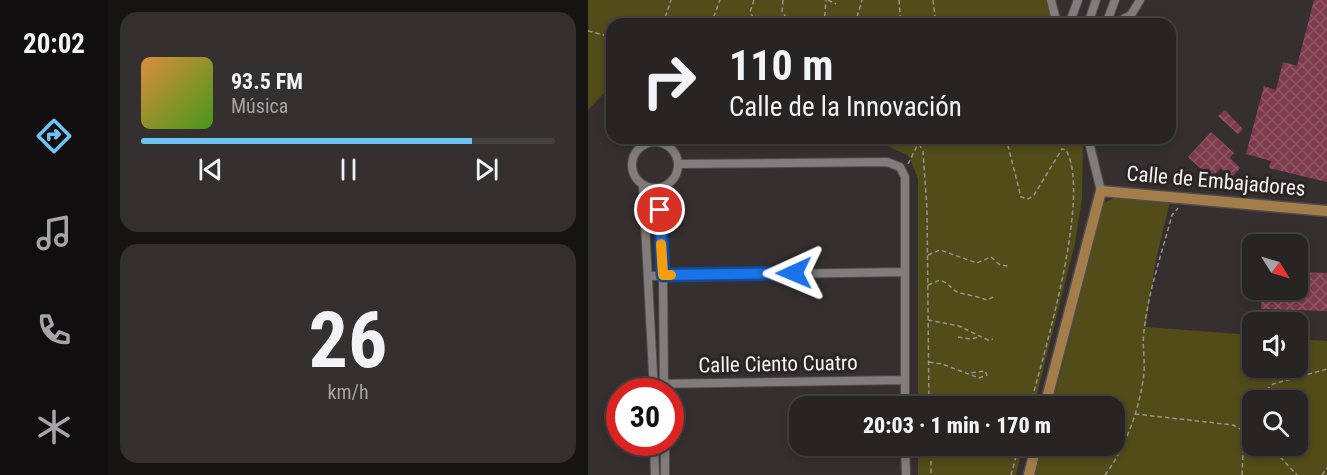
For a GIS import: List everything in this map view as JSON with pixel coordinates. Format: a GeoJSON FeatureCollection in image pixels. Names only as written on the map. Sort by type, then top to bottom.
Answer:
{"type":"FeatureCollection","features":[{"type":"Feature","properties":{"kind":"main road","name":"Calle de Embajadores"},"geometry":{"type":"LineString","coordinates":[[1101,191],[1327,211]]}},
{"type":"Feature","properties":{"kind":"main road"},"geometry":{"type":"LineString","coordinates":[[1048,396],[1101,191]]}},
{"type":"Feature","properties":{"kind":"main road"},"geometry":{"type":"LineString","coordinates":[[1029,475],[1034,456]]}},
{"type":"Feature","properties":{"kind":"street"},"geometry":{"type":"LineString","coordinates":[[1051,0],[1056,18]]}},
{"type":"Feature","properties":{"kind":"street"},"geometry":{"type":"LineString","coordinates":[[1071,18],[1078,0]]}},
{"type":"Feature","properties":{"kind":"street"},"geometry":{"type":"LineString","coordinates":[[1090,18],[1096,0]]}},
{"type":"Feature","properties":{"kind":"street"},"geometry":{"type":"LineString","coordinates":[[1108,18],[1115,0]]}},
{"type":"Feature","properties":{"kind":"street"},"geometry":{"type":"LineString","coordinates":[[1125,18],[1131,15],[1140,0]]}},
{"type":"Feature","properties":{"kind":"street"},"geometry":{"type":"LineString","coordinates":[[647,144],[642,145],[632,158],[631,166],[637,181],[643,186],[658,189],[673,180],[678,164],[676,156],[666,144]]}},
{"type":"Feature","properties":{"kind":"street"},"geometry":{"type":"LineString","coordinates":[[1089,144],[1101,191]]}},
{"type":"Feature","properties":{"kind":"street"},"geometry":{"type":"LineString","coordinates":[[678,164],[887,162],[901,169],[905,177],[905,396]]}},
{"type":"Feature","properties":{"kind":"street"},"geometry":{"type":"LineString","coordinates":[[643,186],[653,378]]}},
{"type":"Feature","properties":{"kind":"street"},"geometry":{"type":"LineString","coordinates":[[658,189],[663,275],[664,378]]}},
{"type":"Feature","properties":{"kind":"street"},"geometry":{"type":"LineString","coordinates":[[648,276],[904,272]]}},
{"type":"Feature","properties":{"kind":"street","name":"Calle Ciento Cuatro"},"geometry":{"type":"LineString","coordinates":[[684,387],[904,380]]}},
{"type":"Feature","properties":{"kind":"street"},"geometry":{"type":"LineString","coordinates":[[654,456],[655,475]]}},
{"type":"Feature","properties":{"kind":"street"},"geometry":{"type":"LineString","coordinates":[[665,456],[665,475]]}},
{"type":"Feature","properties":{"kind":"street"},"geometry":{"type":"LineString","coordinates":[[905,456],[906,475]]}},
{"type":"Feature","properties":{"kind":"path"},"geometry":{"type":"LineString","coordinates":[[665,18],[671,0]]}},
{"type":"Feature","properties":{"kind":"path"},"geometry":{"type":"LineString","coordinates":[[713,18],[720,0]]}},
{"type":"Feature","properties":{"kind":"path"},"geometry":{"type":"LineString","coordinates":[[753,18],[750,12],[754,0]]}},
{"type":"Feature","properties":{"kind":"path"},"geometry":{"type":"LineString","coordinates":[[783,0],[783,11],[787,18]]}},
{"type":"Feature","properties":{"kind":"path"},"geometry":{"type":"LineString","coordinates":[[825,18],[827,0],[836,4]]}},
{"type":"Feature","properties":{"kind":"path"},"geometry":{"type":"LineString","coordinates":[[857,18],[862,0]]}},
{"type":"Feature","properties":{"kind":"path"},"geometry":{"type":"LineString","coordinates":[[898,0],[900,18]]}},
{"type":"Feature","properties":{"kind":"path"},"geometry":{"type":"LineString","coordinates":[[933,0],[935,18]]}},
{"type":"Feature","properties":{"kind":"path"},"geometry":{"type":"LineString","coordinates":[[588,31],[606,36]]}},
{"type":"Feature","properties":{"kind":"path"},"geometry":{"type":"LineString","coordinates":[[901,169],[920,144],[923,151],[924,168],[929,396]]}},
{"type":"Feature","properties":{"kind":"path"},"geometry":{"type":"LineString","coordinates":[[1007,144],[1021,196],[1028,199],[1034,195],[1057,153],[1062,149],[1066,150],[1070,157],[1075,184],[1069,248],[1032,396]]}},
{"type":"Feature","properties":{"kind":"path"},"geometry":{"type":"LineString","coordinates":[[1105,475],[1120,454],[1134,414],[1144,372],[1143,333],[1149,300],[1172,215],[1178,208],[1186,205]]}},
{"type":"Feature","properties":{"kind":"path"},"geometry":{"type":"LineString","coordinates":[[927,256],[940,250],[977,263],[991,257],[1000,265],[1008,266]]}},
{"type":"Feature","properties":{"kind":"path"},"geometry":{"type":"LineString","coordinates":[[927,285],[940,280],[951,285],[958,292],[978,295],[987,300],[993,297]]}},
{"type":"Feature","properties":{"kind":"path"},"geometry":{"type":"LineString","coordinates":[[927,320],[943,325],[959,326],[981,337],[993,339]]}},
{"type":"Feature","properties":{"kind":"path"},"geometry":{"type":"LineString","coordinates":[[958,337],[970,339],[981,337]]}},
{"type":"Feature","properties":{"kind":"path"},"geometry":{"type":"LineString","coordinates":[[928,362],[979,378],[987,375],[986,371],[969,373]]}},
{"type":"Feature","properties":{"kind":"path"},"geometry":{"type":"LineString","coordinates":[[1266,390],[1273,384],[1327,369]]}},
{"type":"Feature","properties":{"kind":"path"},"geometry":{"type":"LineString","coordinates":[[1134,414],[1233,424],[1242,430]]}},
{"type":"Feature","properties":{"kind":"path"},"geometry":{"type":"LineString","coordinates":[[931,456],[932,475]]}},
{"type":"Feature","properties":{"kind":"path"},"geometry":{"type":"LineString","coordinates":[[1011,475],[1016,456]]}},
{"type":"Feature","properties":{"kind":"path"},"geometry":{"type":"LineString","coordinates":[[1242,475],[1243,456]]}},
{"type":"Feature","properties":{"kind":"path"},"geometry":{"type":"LineString","coordinates":[[1279,456],[1297,475]]}},
{"type":"Feature","properties":{"kind":"path"},"geometry":{"type":"LineString","coordinates":[[1322,475],[1327,468]]}},
{"type":"Feature","properties":{"kind":"shaded area"},"geometry":{"type":"Polygon","coordinates":[[[588,0],[1049,0],[1054,18],[606,18],[606,93],[588,110],[588,0]]]}},
{"type":"Feature","properties":{"kind":"shaded area"},"geometry":{"type":"Polygon","coordinates":[[[884,144],[1083,144],[1082,199],[1075,243],[1037,396],[918,396],[918,179],[909,156],[884,144]]]}},
{"type":"Feature","properties":{"kind":"shaded area"},"geometry":{"type":"Polygon","coordinates":[[[1117,197],[1170,201],[1155,264],[1146,327],[1242,334],[1242,378],[1308,378],[1308,340],[1327,341],[1327,475],[1034,475],[1039,456],[1125,456],[1125,396],[1055,396],[1104,203],[1117,197]]]}},
{"type":"Feature","properties":{"kind":"shaded area"},"geometry":{"type":"Polygon","coordinates":[[[918,456],[1021,456],[1016,475],[918,475],[918,456]]]}},
{"type":"Feature","properties":{"kind":"building"},"geometry":{"type":"Polygon","coordinates":[[[1314,0],[1327,0],[1327,182],[1269,168],[1271,161],[1246,154],[1264,86],[1276,90],[1283,62],[1297,66],[1314,0]]]}},
{"type":"Feature","properties":{"kind":"building"},"geometry":{"type":"Polygon","coordinates":[[[1225,110],[1243,129],[1238,134],[1218,116],[1225,110]]]}},
{"type":"Feature","properties":{"kind":"building"},"geometry":{"type":"Polygon","coordinates":[[[1211,132],[1234,153],[1230,158],[1240,168],[1231,178],[1221,168],[1211,178],[1188,157],[1211,132]]]}},
{"type":"Feature","properties":{"kind":"building"},"geometry":{"type":"Polygon","coordinates":[[[1308,272],[1327,273],[1327,311],[1261,309],[1261,300],[1308,300],[1308,272]]]}},
{"type":"Feature","properties":{"kind":"slow traffic"},"geometry":{"type":"LineString","coordinates":[[661,244],[663,275],[671,275]]}},
{"type":"Feature","properties":{"kind":"route"},"geometry":{"type":"LineString","coordinates":[[660,210],[663,275],[794,273]]}}]}
